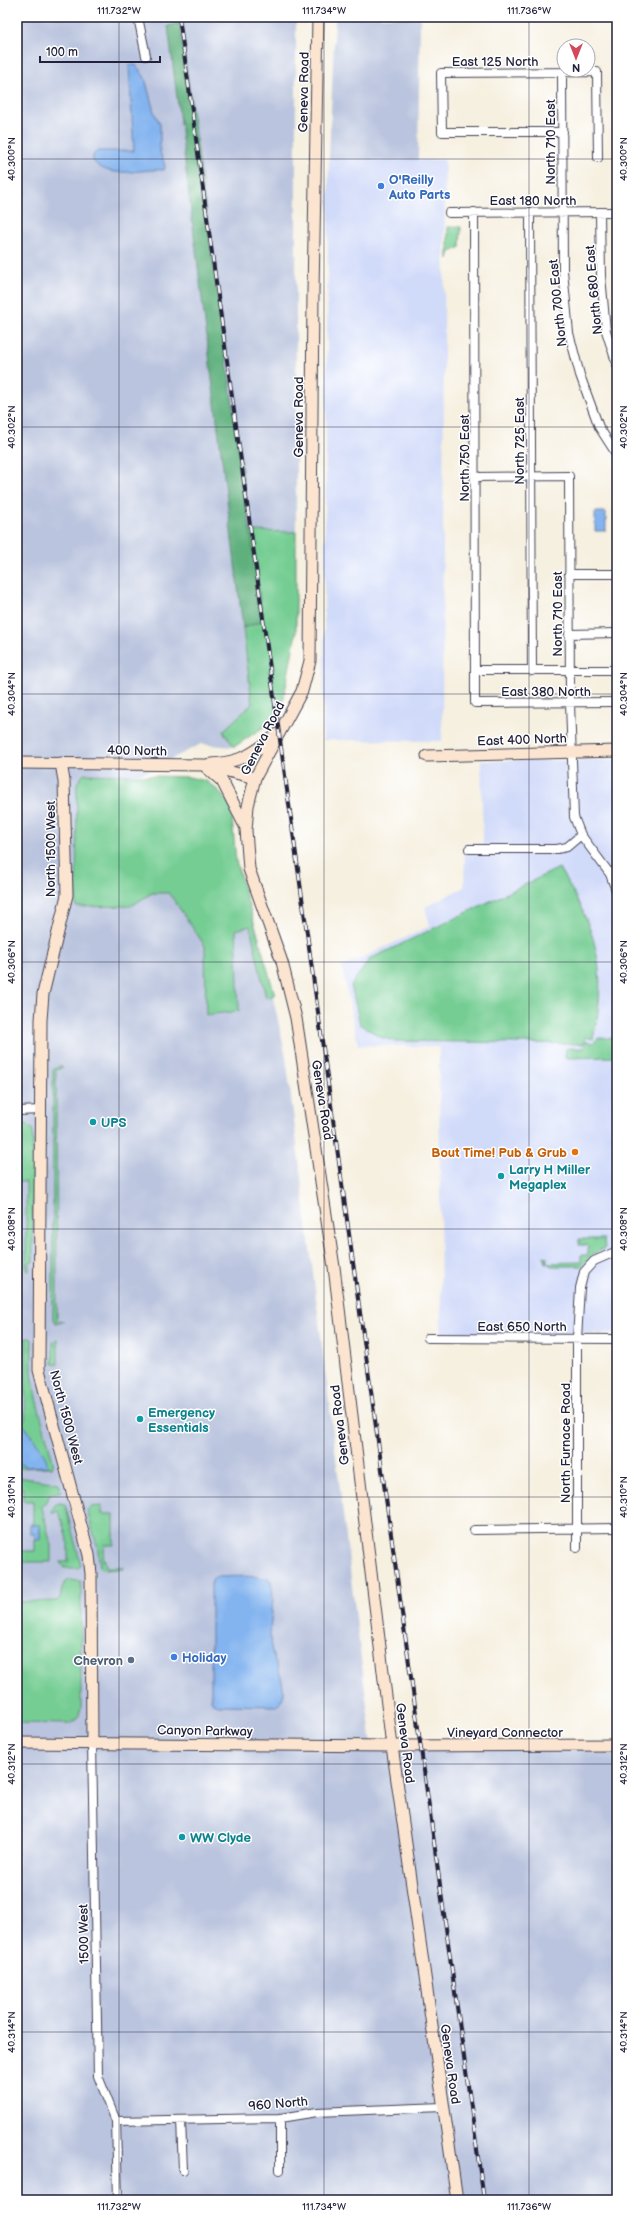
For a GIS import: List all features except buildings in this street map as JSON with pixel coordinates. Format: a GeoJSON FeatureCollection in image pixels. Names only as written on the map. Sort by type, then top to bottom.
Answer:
{"type":"FeatureCollection","features":[{"type":"Feature","properties":{"kind":"main road","name":"Geneva Road"},"geometry":{"type":"LineString","coordinates":[[318,17],[313,299],[310,661],[302,691],[255,778],[248,806],[246,830],[250,868],[282,962],[296,1018],[334,1268],[392,1746],[457,2200]]}},
{"type":"Feature","properties":{"kind":"main road"},"geometry":{"type":"LineString","coordinates":[[204,765],[234,763],[261,748],[279,733]]}},
{"type":"Feature","properties":{"kind":"main road","name":"East 400 North"},"geometry":{"type":"LineString","coordinates":[[427,756],[571,751],[617,751]]}},
{"type":"Feature","properties":{"kind":"main road","name":"400 North"},"geometry":{"type":"LineString","coordinates":[[17,763],[204,765],[255,778]]}},
{"type":"Feature","properties":{"kind":"main road","name":"North 1500 West"},"geometry":{"type":"LineString","coordinates":[[61,763],[64,781],[67,895],[43,994],[41,1020],[42,1110],[39,1370],[89,1554],[91,1574],[92,1743]]}},
{"type":"Feature","properties":{"kind":"main road"},"geometry":{"type":"LineString","coordinates":[[204,765],[222,781],[246,830]]}},
{"type":"Feature","properties":{"kind":"main road","name":"Canyon Parkway"},"geometry":{"type":"LineString","coordinates":[[17,1743],[392,1746]]}},
{"type":"Feature","properties":{"kind":"main road","name":"Vineyard Connector"},"geometry":{"type":"LineString","coordinates":[[392,1746],[617,1745]]}},
{"type":"Feature","properties":{"kind":"street"},"geometry":{"type":"LineString","coordinates":[[138,17],[146,56]]}},
{"type":"Feature","properties":{"kind":"street","name":"East 125 North"},"geometry":{"type":"LineString","coordinates":[[596,72],[598,158]]}},
{"type":"Feature","properties":{"kind":"street","name":"East 125 North"},"geometry":{"type":"LineString","coordinates":[[556,73],[441,74],[442,132],[563,132]]}},
{"type":"Feature","properties":{"kind":"street","name":"North 710 East"},"geometry":{"type":"LineString","coordinates":[[562,78],[562,211]]}},
{"type":"Feature","properties":{"kind":"street","name":"East 180 North"},"geometry":{"type":"LineString","coordinates":[[449,213],[562,211],[617,212]]}},
{"type":"Feature","properties":{"kind":"street","name":"North 700 East"},"geometry":{"type":"LineString","coordinates":[[562,211],[563,271],[570,333],[580,375],[599,427],[617,455]]}},
{"type":"Feature","properties":{"kind":"street","name":"North 750 East"},"geometry":{"type":"LineString","coordinates":[[474,212],[476,704]]}},
{"type":"Feature","properties":{"kind":"street","name":"North 725 East"},"geometry":{"type":"LineString","coordinates":[[530,212],[532,671]]}},
{"type":"Feature","properties":{"kind":"street","name":"North 680 East"},"geometry":{"type":"LineString","coordinates":[[600,212],[601,276],[606,331],[617,365]]}},
{"type":"Feature","properties":{"kind":"street","name":"North 710 East"},"geometry":{"type":"LineString","coordinates":[[531,477],[569,476],[571,751]]}},
{"type":"Feature","properties":{"kind":"street"},"geometry":{"type":"LineString","coordinates":[[476,477],[531,477]]}},
{"type":"Feature","properties":{"kind":"street"},"geometry":{"type":"LineString","coordinates":[[570,574],[617,574]]}},
{"type":"Feature","properties":{"kind":"street"},"geometry":{"type":"LineString","coordinates":[[569,634],[617,633]]}},
{"type":"Feature","properties":{"kind":"street"},"geometry":{"type":"LineString","coordinates":[[476,670],[617,670]]}},
{"type":"Feature","properties":{"kind":"street","name":"East 380 North"},"geometry":{"type":"LineString","coordinates":[[476,704],[617,702]]}},
{"type":"Feature","properties":{"kind":"street"},"geometry":{"type":"LineString","coordinates":[[571,751],[574,817],[581,835],[610,874],[617,893]]}},
{"type":"Feature","properties":{"kind":"street"},"geometry":{"type":"LineString","coordinates":[[468,849],[557,849],[566,847],[581,835]]}},
{"type":"Feature","properties":{"kind":"street"},"geometry":{"type":"LineString","coordinates":[[610,874],[617,869]]}},
{"type":"Feature","properties":{"kind":"street"},"geometry":{"type":"LineString","coordinates":[[17,1111],[42,1110]]}},
{"type":"Feature","properties":{"kind":"street"},"geometry":{"type":"LineString","coordinates":[[577,1339],[580,1288],[584,1272],[594,1261],[617,1251]]}},
{"type":"Feature","properties":{"kind":"street","name":"East 650 North"},"geometry":{"type":"LineString","coordinates":[[428,1338],[617,1339]]}},
{"type":"Feature","properties":{"kind":"street","name":"North Furnace Road"},"geometry":{"type":"LineString","coordinates":[[577,1339],[577,1548]]}},
{"type":"Feature","properties":{"kind":"street"},"geometry":{"type":"LineString","coordinates":[[474,1530],[617,1528]]}},
{"type":"Feature","properties":{"kind":"street","name":"1500 West"},"geometry":{"type":"LineString","coordinates":[[92,1743],[98,2076],[116,2121]]}},
{"type":"Feature","properties":{"kind":"street","name":"960 North"},"geometry":{"type":"LineString","coordinates":[[116,2121],[280,2118],[317,2112],[443,2107]]}},
{"type":"Feature","properties":{"kind":"street"},"geometry":{"type":"LineString","coordinates":[[280,2118],[280,2170]]}},
{"type":"Feature","properties":{"kind":"street"},"geometry":{"type":"LineString","coordinates":[[181,2120],[182,2170]]}},
{"type":"Feature","properties":{"kind":"street"},"geometry":{"type":"LineString","coordinates":[[116,2121],[118,2200]]}},
{"type":"Feature","properties":{"kind":"shaded area"},"geometry":{"type":"Polygon","coordinates":[[[17,17],[296,17],[296,532],[250,532],[243,628],[252,704],[223,731],[234,747],[201,744],[114,788],[238,873],[260,938],[286,1057],[372,1746],[617,1747],[617,2200],[17,2200],[17,17]]]}},
{"type":"Feature","properties":{"kind":"shaded area"},"geometry":{"type":"Polygon","coordinates":[[[335,17],[420,17],[418,160],[329,159],[335,17]]]}},
{"type":"Feature","properties":{"kind":"shaded area"},"geometry":{"type":"Polygon","coordinates":[[[329,159],[445,160],[442,741],[323,740],[329,159]]]}},
{"type":"Feature","properties":{"kind":"shaded area"},"geometry":{"type":"Polygon","coordinates":[[[617,760],[617,1333],[441,1334],[439,1047],[358,1045],[342,967],[430,926],[425,907],[464,887],[465,844],[483,844],[481,761],[617,760]]]}},
{"type":"Feature","properties":{"kind":"green space"},"geometry":{"type":"Polygon","coordinates":[[[180,23],[263,621],[243,628],[168,26],[180,23]]]}},
{"type":"Feature","properties":{"kind":"green space"},"geometry":{"type":"Polygon","coordinates":[[[448,227],[461,227],[460,248],[450,252],[448,259],[448,227]]]}},
{"type":"Feature","properties":{"kind":"green space"},"geometry":{"type":"Polygon","coordinates":[[[250,531],[296,532],[296,633],[284,697],[277,718],[234,747],[223,731],[252,704],[243,628],[263,621],[250,531]]]}},
{"type":"Feature","properties":{"kind":"green space"},"geometry":{"type":"Polygon","coordinates":[[[84,774],[189,777],[206,781],[219,791],[231,807],[236,861],[275,995],[266,998],[250,926],[236,930],[239,1011],[206,1015],[205,946],[169,893],[152,893],[131,906],[76,907],[77,783],[84,774]]]}},
{"type":"Feature","properties":{"kind":"green space"},"geometry":{"type":"Polygon","coordinates":[[[559,868],[582,910],[596,949],[600,991],[598,1014],[593,1039],[585,1037],[583,1044],[395,1041],[380,1037],[360,1024],[351,985],[370,959],[559,868]]]}},
{"type":"Feature","properties":{"kind":"green space"},"geometry":{"type":"Polygon","coordinates":[[[598,1038],[617,1038],[617,1057],[565,1058],[566,1048],[584,1048],[585,1041],[593,1043],[598,1038]]]}},
{"type":"Feature","properties":{"kind":"green space"},"geometry":{"type":"Polygon","coordinates":[[[59,1066],[63,1068],[56,1070],[57,1321],[64,1321],[57,1324],[53,1319],[53,1070],[59,1066]]]}},
{"type":"Feature","properties":{"kind":"green space"},"geometry":{"type":"Polygon","coordinates":[[[17,1124],[27,1124],[33,1130],[33,1262],[29,1263],[29,1271],[26,1270],[26,1182],[17,1182],[17,1124]]]}},
{"type":"Feature","properties":{"kind":"green space"},"geometry":{"type":"Polygon","coordinates":[[[579,1239],[604,1239],[605,1248],[595,1253],[581,1266],[552,1266],[546,1263],[544,1256],[547,1257],[547,1263],[581,1262],[581,1255],[588,1255],[588,1247],[586,1245],[579,1245],[579,1239]]]}},
{"type":"Feature","properties":{"kind":"green space"},"geometry":{"type":"Polygon","coordinates":[[[18,1339],[32,1339],[32,1373],[36,1398],[54,1465],[52,1467],[17,1468],[18,1424],[19,1421],[25,1420],[26,1340],[18,1339]]]}},
{"type":"Feature","properties":{"kind":"green space"},"geometry":{"type":"Polygon","coordinates":[[[58,1339],[58,1364],[53,1364],[53,1342],[58,1339]]]}},
{"type":"Feature","properties":{"kind":"green space"},"geometry":{"type":"Polygon","coordinates":[[[17,1477],[59,1483],[61,1491],[50,1495],[42,1507],[51,1545],[51,1562],[17,1562],[17,1551],[35,1551],[35,1540],[40,1540],[40,1525],[30,1525],[33,1523],[33,1501],[23,1501],[23,1488],[17,1488],[17,1477]]]}},
{"type":"Feature","properties":{"kind":"green space"},"geometry":{"type":"Polygon","coordinates":[[[59,1503],[65,1504],[81,1565],[78,1568],[64,1568],[60,1562],[68,1562],[68,1543],[59,1511],[53,1513],[52,1510],[55,1505],[59,1503]]]}},
{"type":"Feature","properties":{"kind":"green space"},"geometry":{"type":"Polygon","coordinates":[[[102,1506],[102,1514],[114,1514],[114,1545],[105,1545],[103,1560],[105,1560],[106,1567],[123,1567],[123,1569],[104,1570],[100,1567],[98,1550],[87,1510],[91,1507],[102,1506]]]}},
{"type":"Feature","properties":{"kind":"green space"},"geometry":{"type":"Polygon","coordinates":[[[68,1580],[81,1581],[81,1709],[78,1719],[69,1724],[17,1723],[17,1602],[56,1601],[60,1598],[63,1585],[68,1580]]]}},
{"type":"Feature","properties":{"kind":"water"},"geometry":{"type":"Polygon","coordinates":[[[129,65],[136,65],[145,78],[154,112],[160,124],[160,152],[165,166],[164,170],[126,172],[108,171],[93,161],[93,155],[98,151],[134,151],[129,65]]]}},
{"type":"Feature","properties":{"kind":"water"},"geometry":{"type":"Polygon","coordinates":[[[595,512],[606,512],[606,531],[595,531],[595,512]]]}},
{"type":"Feature","properties":{"kind":"water"},"geometry":{"type":"Polygon","coordinates":[[[21,1424],[24,1425],[41,1449],[48,1466],[27,1467],[17,1462],[17,1433],[21,1424]]]}},
{"type":"Feature","properties":{"kind":"water"},"geometry":{"type":"Polygon","coordinates":[[[30,1525],[40,1525],[40,1540],[35,1540],[35,1534],[30,1534],[30,1525]]]}},
{"type":"Feature","properties":{"kind":"water"},"geometry":{"type":"Polygon","coordinates":[[[217,1577],[261,1577],[271,1581],[273,1599],[270,1643],[280,1673],[283,1689],[281,1702],[276,1706],[217,1705],[211,1701],[211,1584],[213,1579],[217,1577]]]}},
{"type":"Feature","properties":{"kind":"railway"},"geometry":{"type":"LineString","coordinates":[[179,17],[484,2200]]}},
{"type":"Feature","properties":{"kind":"place","name":"O'Reilly Auto Parts"},"geometry":{"type":"Point","coordinates":[381,186]}},
{"type":"Feature","properties":{"kind":"place","name":"UPS"},"geometry":{"type":"Point","coordinates":[93,1122]}},
{"type":"Feature","properties":{"kind":"place","name":"Bout Time! Pub & Grub"},"geometry":{"type":"Point","coordinates":[575,1152]}},
{"type":"Feature","properties":{"kind":"place","name":"Larry H Miller Megaplex"},"geometry":{"type":"Point","coordinates":[501,1176]}},
{"type":"Feature","properties":{"kind":"place","name":"Emergency Essentials"},"geometry":{"type":"Point","coordinates":[140,1419]}},
{"type":"Feature","properties":{"kind":"place","name":"Holiday"},"geometry":{"type":"Point","coordinates":[174,1657]}},
{"type":"Feature","properties":{"kind":"place","name":"Chevron"},"geometry":{"type":"Point","coordinates":[131,1660]}},
{"type":"Feature","properties":{"kind":"place","name":"WW Clyde"},"geometry":{"type":"Point","coordinates":[182,1837]}}]}
